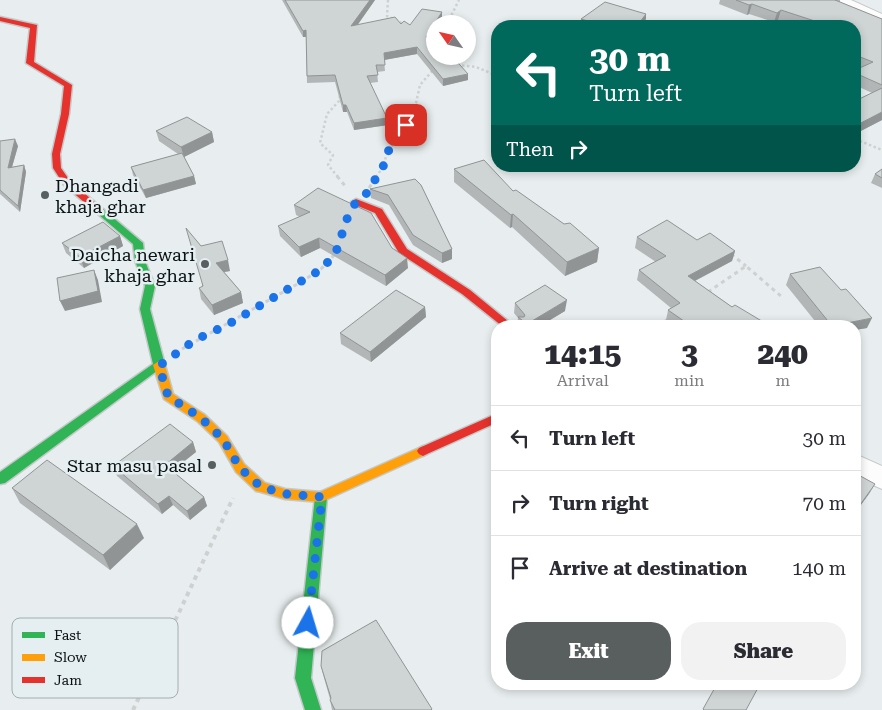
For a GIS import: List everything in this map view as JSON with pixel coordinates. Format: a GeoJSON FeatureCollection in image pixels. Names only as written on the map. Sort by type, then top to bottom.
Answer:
{"type":"FeatureCollection","features":[{"type":"Feature","properties":{"kind":"street"},"geometry":{"type":"LineString","coordinates":[[839,0],[882,20]]}},
{"type":"Feature","properties":{"kind":"street"},"geometry":{"type":"LineString","coordinates":[[0,19],[34,27],[30,63],[68,85],[65,114],[56,154],[58,168],[67,183],[138,243],[140,261],[150,286],[145,309],[168,396],[201,418],[223,439],[240,468],[261,487],[286,494],[322,497],[491,419]]}},
{"type":"Feature","properties":{"kind":"street"},"geometry":{"type":"LineString","coordinates":[[356,202],[378,211],[403,251],[466,292],[501,320]]}},
{"type":"Feature","properties":{"kind":"street"},"geometry":{"type":"LineString","coordinates":[[0,479],[159,366]]}},
{"type":"Feature","properties":{"kind":"street"},"geometry":{"type":"LineString","coordinates":[[861,468],[882,478]]}},
{"type":"Feature","properties":{"kind":"street"},"geometry":{"type":"LineString","coordinates":[[313,710],[303,678],[322,497]]}},
{"type":"Feature","properties":{"kind":"path"},"geometry":{"type":"LineString","coordinates":[[388,0],[387,16],[410,26]]}},
{"type":"Feature","properties":{"kind":"path"},"geometry":{"type":"LineString","coordinates":[[451,15],[452,8],[459,0]]}},
{"type":"Feature","properties":{"kind":"path"},"geometry":{"type":"LineString","coordinates":[[451,65],[476,67],[491,73]]}},
{"type":"Feature","properties":{"kind":"path"},"geometry":{"type":"LineString","coordinates":[[340,94],[339,101],[327,114],[320,143],[333,155],[328,165],[349,190],[356,202],[366,194],[383,167],[387,153],[406,125],[409,113],[416,103],[420,85],[434,68]]}},
{"type":"Feature","properties":{"kind":"path"},"geometry":{"type":"LineString","coordinates":[[861,142],[882,150]]}},
{"type":"Feature","properties":{"kind":"path"},"geometry":{"type":"LineString","coordinates":[[725,248],[782,297]]}},
{"type":"Feature","properties":{"kind":"path"},"geometry":{"type":"LineString","coordinates":[[159,366],[195,340],[227,325],[322,269],[336,252]]}},
{"type":"Feature","properties":{"kind":"path"},"geometry":{"type":"LineString","coordinates":[[706,294],[746,266]]}},
{"type":"Feature","properties":{"kind":"path"},"geometry":{"type":"LineString","coordinates":[[667,320],[674,315]]}},
{"type":"Feature","properties":{"kind":"path"},"geometry":{"type":"LineString","coordinates":[[176,618],[245,473]]}},
{"type":"Feature","properties":{"kind":"path"},"geometry":{"type":"LineString","coordinates":[[133,710],[139,698]]}},
{"type":"Feature","properties":{"kind":"building"},"geometry":{"type":"Polygon","coordinates":[[[285,0],[370,0],[351,26],[395,17],[401,24],[404,21],[410,25],[422,9],[442,12],[440,15],[426,15],[426,58],[417,47],[384,53],[385,65],[376,65],[378,75],[367,76],[387,118],[354,123],[346,105],[343,105],[335,75],[307,76],[306,30],[303,31],[285,0]]]}},
{"type":"Feature","properties":{"kind":"building"},"geometry":{"type":"Polygon","coordinates":[[[736,0],[835,0],[882,19],[882,85],[861,76],[861,67],[873,62],[861,57],[861,20],[812,20],[781,10],[777,13],[752,4],[749,5],[736,0]]]}},
{"type":"Feature","properties":{"kind":"building"},"geometry":{"type":"Polygon","coordinates":[[[605,2],[646,14],[642,20],[581,19],[605,2]]]}},
{"type":"Feature","properties":{"kind":"building"},"geometry":{"type":"Polygon","coordinates":[[[432,65],[460,65],[468,74],[443,79],[432,65]]]}},
{"type":"Feature","properties":{"kind":"building"},"geometry":{"type":"Polygon","coordinates":[[[882,88],[882,112],[861,123],[861,98],[882,88]]]}},
{"type":"Feature","properties":{"kind":"building"},"geometry":{"type":"Polygon","coordinates":[[[187,117],[212,132],[181,147],[156,131],[187,117]]]}},
{"type":"Feature","properties":{"kind":"building"},"geometry":{"type":"Polygon","coordinates":[[[15,139],[8,168],[24,165],[18,206],[0,190],[0,141],[15,139]]]}},
{"type":"Feature","properties":{"kind":"building"},"geometry":{"type":"Polygon","coordinates":[[[182,153],[194,176],[143,190],[131,167],[182,153]]]}},
{"type":"Feature","properties":{"kind":"building"},"geometry":{"type":"Polygon","coordinates":[[[484,160],[491,167],[491,172],[495,172],[513,191],[516,190],[564,224],[570,223],[599,248],[567,262],[513,214],[511,215],[454,169],[484,160]]]}},
{"type":"Feature","properties":{"kind":"building"},"geometry":{"type":"Polygon","coordinates":[[[882,169],[882,178],[875,174],[882,169]]]}},
{"type":"Feature","properties":{"kind":"building"},"geometry":{"type":"Polygon","coordinates":[[[415,179],[421,185],[452,249],[442,253],[413,235],[388,195],[370,189],[415,179]]]}},
{"type":"Feature","properties":{"kind":"building"},"geometry":{"type":"Polygon","coordinates":[[[318,188],[371,213],[392,248],[407,258],[385,275],[319,238],[299,247],[278,226],[310,212],[294,205],[318,188]]]}},
{"type":"Feature","properties":{"kind":"building"},"geometry":{"type":"Polygon","coordinates":[[[667,220],[697,240],[710,233],[735,251],[688,276],[732,307],[735,305],[760,320],[682,320],[668,310],[680,303],[639,270],[666,256],[637,237],[667,220]]]}},
{"type":"Feature","properties":{"kind":"building"},"geometry":{"type":"Polygon","coordinates":[[[103,222],[120,236],[80,257],[62,243],[103,222]]]}},
{"type":"Feature","properties":{"kind":"building"},"geometry":{"type":"Polygon","coordinates":[[[186,228],[201,246],[222,241],[228,260],[216,263],[241,292],[212,305],[199,288],[203,286],[186,228]]]}},
{"type":"Feature","properties":{"kind":"building"},"geometry":{"type":"Polygon","coordinates":[[[820,267],[841,290],[846,289],[872,318],[861,320],[827,320],[790,274],[820,267]]]}},
{"type":"Feature","properties":{"kind":"building"},"geometry":{"type":"Polygon","coordinates":[[[94,270],[98,291],[60,301],[57,278],[94,270]]]}},
{"type":"Feature","properties":{"kind":"building"},"geometry":{"type":"Polygon","coordinates":[[[545,285],[567,300],[534,320],[522,320],[518,317],[524,317],[525,315],[515,303],[545,285]]]}},
{"type":"Feature","properties":{"kind":"building"},"geometry":{"type":"Polygon","coordinates":[[[396,290],[425,307],[370,352],[340,333],[396,290]]]}},
{"type":"Feature","properties":{"kind":"building"},"geometry":{"type":"Polygon","coordinates":[[[170,424],[193,442],[165,465],[204,497],[187,511],[169,496],[158,504],[113,466],[170,424]]]}},
{"type":"Feature","properties":{"kind":"building"},"geometry":{"type":"Polygon","coordinates":[[[47,460],[137,524],[103,555],[12,488],[47,460]]]}},
{"type":"Feature","properties":{"kind":"building"},"geometry":{"type":"Polygon","coordinates":[[[861,476],[875,484],[861,504],[861,476]]]}},
{"type":"Feature","properties":{"kind":"building"},"geometry":{"type":"Polygon","coordinates":[[[376,620],[431,710],[335,710],[330,700],[321,666],[322,651],[376,620]]]}},
{"type":"Feature","properties":{"kind":"building"},"geometry":{"type":"Polygon","coordinates":[[[714,690],[757,690],[746,710],[703,709],[714,690]]]}},
{"type":"Feature","properties":{"kind":"traffic: fast"},"geometry":{"type":"LineString","coordinates":[[0,479],[159,365],[145,309],[150,286],[140,261],[138,243],[101,212]]}},
{"type":"Feature","properties":{"kind":"traffic: fast"},"geometry":{"type":"LineString","coordinates":[[313,710],[303,678],[321,497]]}},
{"type":"Feature","properties":{"kind":"traffic: slow"},"geometry":{"type":"LineString","coordinates":[[159,365],[168,396],[201,418],[223,439],[240,468],[261,487],[285,494],[321,497],[423,451]]}},
{"type":"Feature","properties":{"kind":"traffic: jam"},"geometry":{"type":"LineString","coordinates":[[0,19],[34,27],[30,63],[68,85],[65,114],[56,154],[57,168],[67,183],[101,212]]}},
{"type":"Feature","properties":{"kind":"traffic: jam"},"geometry":{"type":"LineString","coordinates":[[356,202],[379,211],[403,251],[466,292],[501,320]]}},
{"type":"Feature","properties":{"kind":"traffic: jam"},"geometry":{"type":"LineString","coordinates":[[423,451],[491,420]]}},
{"type":"Feature","properties":{"kind":"place","name":"Dhangadi khaja ghar"},"geometry":{"type":"Point","coordinates":[45,195]}},
{"type":"Feature","properties":{"kind":"place","name":"Daicha newari khaja ghar"},"geometry":{"type":"Point","coordinates":[205,264]}},
{"type":"Feature","properties":{"kind":"place","name":"Star masu pasal"},"geometry":{"type":"Point","coordinates":[212,465]}},
{"type":"Feature","properties":{"kind":"route"},"geometry":{"type":"LineString","coordinates":[[308,623],[322,497],[286,494],[261,487],[240,468],[223,439],[201,418],[168,396],[159,366],[195,340],[227,325],[322,269],[336,252],[348,216],[356,202],[366,194],[383,167],[387,153],[406,125]]}}]}
